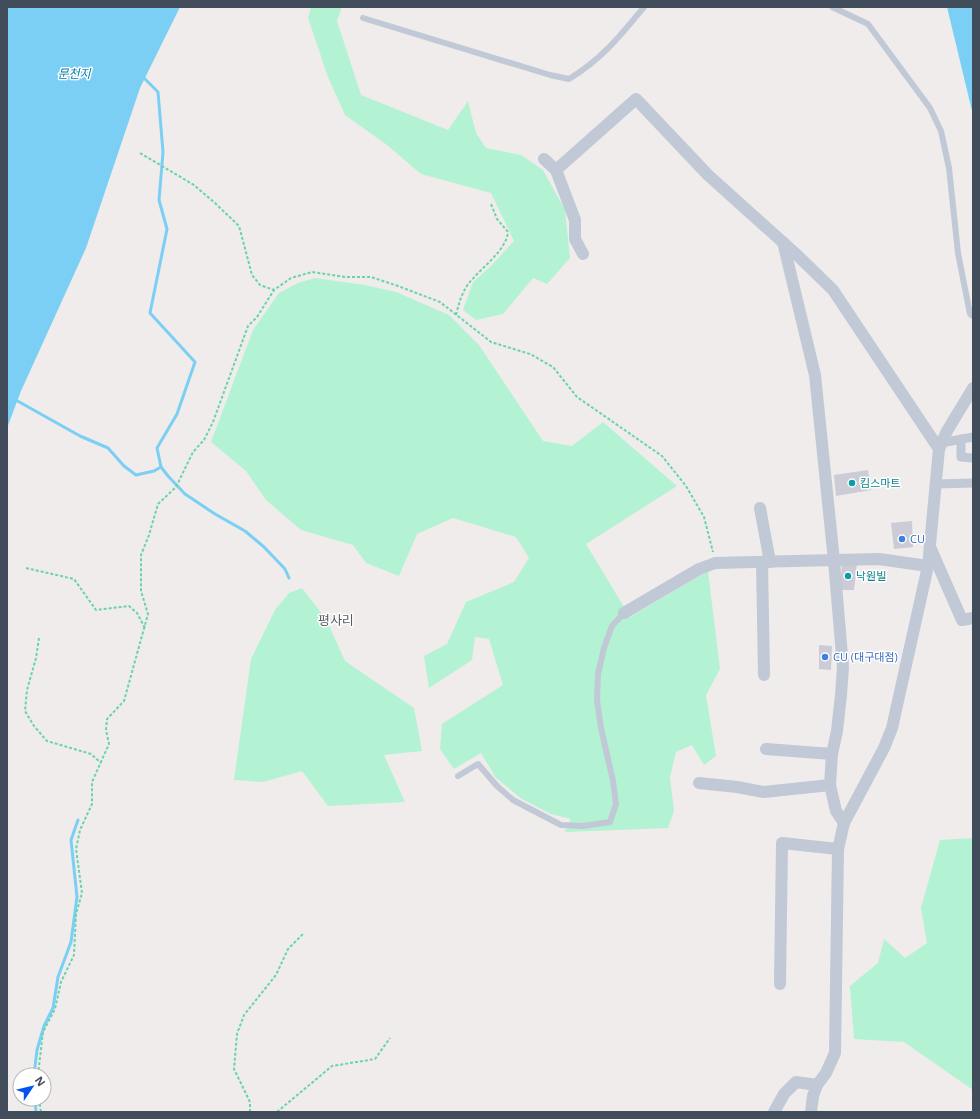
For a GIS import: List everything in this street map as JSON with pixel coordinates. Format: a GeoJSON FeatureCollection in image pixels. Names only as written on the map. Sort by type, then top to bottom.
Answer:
{"type":"FeatureCollection","features":[{"type":"Feature","properties":{"kind":"street"},"geometry":{"type":"LineString","coordinates":[[556,170],[636,99],[708,175],[783,242],[833,290],[940,446]]}},
{"type":"Feature","properties":{"kind":"street"},"geometry":{"type":"LineString","coordinates":[[544,159],[556,170],[575,220],[575,239],[583,254]]}},
{"type":"Feature","properties":{"kind":"street"},"geometry":{"type":"LineString","coordinates":[[783,242],[815,376],[843,667],[842,695],[832,754],[830,785],[836,811],[844,823]]}},
{"type":"Feature","properties":{"kind":"street"},"geometry":{"type":"LineString","coordinates":[[811,1112],[813,1096],[817,1086],[826,1073],[835,1053],[838,849],[844,823],[884,748],[892,728],[928,566],[940,446],[946,431],[973,388]]}},
{"type":"Feature","properties":{"kind":"street"},"geometry":{"type":"LineString","coordinates":[[940,446],[961,439],[973,437]]}},
{"type":"Feature","properties":{"kind":"street"},"geometry":{"type":"LineString","coordinates":[[961,439],[961,457],[973,458]]}},
{"type":"Feature","properties":{"kind":"street"},"geometry":{"type":"LineString","coordinates":[[936,482],[973,479]]}},
{"type":"Feature","properties":{"kind":"street"},"geometry":{"type":"LineString","coordinates":[[936,482],[973,483]]}},
{"type":"Feature","properties":{"kind":"street"},"geometry":{"type":"LineString","coordinates":[[760,508],[766,562],[764,675]]}},
{"type":"Feature","properties":{"kind":"street"},"geometry":{"type":"LineString","coordinates":[[930,546],[962,620],[973,618]]}},
{"type":"Feature","properties":{"kind":"street"},"geometry":{"type":"LineString","coordinates":[[624,613],[699,569],[715,563],[879,559],[928,566]]}},
{"type":"Feature","properties":{"kind":"street"},"geometry":{"type":"LineString","coordinates":[[766,750],[832,754]]}},
{"type":"Feature","properties":{"kind":"street"},"geometry":{"type":"LineString","coordinates":[[699,783],[737,787],[764,792],[830,785]]}},
{"type":"Feature","properties":{"kind":"street"},"geometry":{"type":"LineString","coordinates":[[780,984],[782,843],[838,849]]}},
{"type":"Feature","properties":{"kind":"street"},"geometry":{"type":"LineString","coordinates":[[774,1112],[784,1094],[796,1082],[817,1086]]}},
{"type":"Feature","properties":{"kind":"lane"},"geometry":{"type":"LineString","coordinates":[[363,18],[550,75],[570,79],[587,68],[613,45],[644,7]]}},
{"type":"Feature","properties":{"kind":"lane"},"geometry":{"type":"LineString","coordinates":[[832,7],[868,24],[930,108],[941,131],[949,168],[958,253],[970,314],[973,316]]}},
{"type":"Feature","properties":{"kind":"lane"},"geometry":{"type":"LineString","coordinates":[[458,776],[478,764],[497,786],[513,800],[561,825],[583,826],[610,822],[616,804],[597,700],[598,674],[604,648],[612,626],[624,613]]}},
{"type":"Feature","properties":{"kind":"path"},"geometry":{"type":"LineString","coordinates":[[140,153],[194,185],[239,226],[252,275],[260,285],[274,290]]}},
{"type":"Feature","properties":{"kind":"path"},"geometry":{"type":"LineString","coordinates":[[456,314],[460,299],[468,285],[507,240],[508,232],[497,219],[491,204]]}},
{"type":"Feature","properties":{"kind":"path"},"geometry":{"type":"LineString","coordinates":[[39,1067],[44,1032],[56,1009],[61,982],[74,955],[76,914],[82,893],[76,849],[80,830],[92,804],[92,782],[109,744],[106,730],[107,719],[124,702],[148,614],[141,591],[141,555],[158,504],[176,487],[193,452],[204,440],[213,422],[248,326],[257,317],[274,290],[291,278],[312,272],[371,277],[440,302],[491,342],[530,354],[553,367],[577,396],[662,456],[686,486],[704,517],[715,563]]}},
{"type":"Feature","properties":{"kind":"path"},"geometry":{"type":"LineString","coordinates":[[26,568],[74,579],[96,610],[129,606],[137,613],[145,628]]}},
{"type":"Feature","properties":{"kind":"path"},"geometry":{"type":"LineString","coordinates":[[39,638],[36,658],[27,690],[25,711],[34,726],[47,741],[90,754],[101,764]]}},
{"type":"Feature","properties":{"kind":"path"},"geometry":{"type":"LineString","coordinates":[[250,1112],[250,1102],[234,1069],[237,1034],[244,1014],[276,975],[288,949],[304,933]]}},
{"type":"Feature","properties":{"kind":"path"},"geometry":{"type":"LineString","coordinates":[[277,1112],[332,1066],[375,1060],[390,1038]]}},
{"type":"Feature","properties":{"kind":"green space"},"geometry":{"type":"Polygon","coordinates":[[[311,7],[342,7],[337,21],[361,95],[448,130],[468,101],[476,133],[486,148],[521,155],[543,170],[565,210],[570,258],[547,284],[533,278],[503,314],[476,320],[463,310],[473,282],[491,266],[514,241],[491,193],[421,174],[387,145],[345,115],[328,77],[308,18],[311,7]]]}},
{"type":"Feature","properties":{"kind":"green space"},"geometry":{"type":"Polygon","coordinates":[[[315,278],[365,285],[396,292],[449,315],[479,345],[543,441],[572,446],[603,422],[677,486],[586,544],[630,617],[708,571],[720,669],[706,695],[716,756],[704,765],[692,745],[676,752],[670,777],[674,811],[668,828],[565,832],[571,819],[551,814],[522,799],[496,778],[481,753],[454,769],[440,749],[442,724],[503,685],[489,639],[475,637],[472,660],[429,688],[424,656],[447,644],[466,602],[514,582],[529,558],[516,537],[453,518],[417,534],[399,576],[366,563],[353,545],[301,530],[266,500],[246,471],[211,442],[253,330],[279,293],[298,283],[315,278]]]}},
{"type":"Feature","properties":{"kind":"green space"},"geometry":{"type":"Polygon","coordinates":[[[302,588],[326,619],[345,661],[414,708],[422,751],[384,755],[405,802],[328,806],[302,771],[263,782],[234,780],[251,659],[275,610],[289,593],[302,588]]]}},
{"type":"Feature","properties":{"kind":"green space"},"geometry":{"type":"Polygon","coordinates":[[[973,838],[973,1090],[904,1042],[854,1039],[850,986],[878,963],[884,939],[905,958],[927,943],[921,908],[940,840],[973,838]]]}},
{"type":"Feature","properties":{"kind":"water","name":"문천지"},"geometry":{"type":"Polygon","coordinates":[[[7,7],[180,7],[140,88],[86,248],[21,391],[7,428],[7,7]]]}},
{"type":"Feature","properties":{"kind":"water"},"geometry":{"type":"Polygon","coordinates":[[[947,7],[973,7],[973,115],[947,7]]]}},
{"type":"Feature","properties":{"kind":"building","name":"킴스마트"},"geometry":{"type":"Polygon","coordinates":[[[868,470],[871,490],[836,496],[834,475],[868,470]]]}},
{"type":"Feature","properties":{"kind":"building"},"geometry":{"type":"Polygon","coordinates":[[[912,521],[913,547],[894,549],[891,523],[912,521]]]}},
{"type":"Feature","properties":{"kind":"building","name":"낙원빌"},"geometry":{"type":"Polygon","coordinates":[[[842,563],[857,563],[854,590],[840,590],[842,563]]]}},
{"type":"Feature","properties":{"kind":"building","name":"CU (대구대점)"},"geometry":{"type":"Polygon","coordinates":[[[819,645],[832,646],[831,670],[819,669],[819,645]]]}},
{"type":"Feature","properties":{"kind":"waterway"},"geometry":{"type":"LineString","coordinates":[[142,76],[158,92],[163,152],[159,200],[167,229],[150,313],[195,362],[177,414],[157,448],[161,467],[185,494],[215,514],[245,531],[264,547],[285,569],[289,578]]}},
{"type":"Feature","properties":{"kind":"waterway"},"geometry":{"type":"LineString","coordinates":[[14,399],[80,436],[108,448],[124,466],[136,475],[154,471],[161,467]]}},
{"type":"Feature","properties":{"kind":"waterway"},"geometry":{"type":"LineString","coordinates":[[35,1067],[37,1050],[44,1026],[53,1008],[58,977],[71,942],[77,897],[71,840],[78,820]]}},
{"type":"Feature","properties":{"kind":"waterway"},"geometry":{"type":"LineString","coordinates":[[36,1107],[36,1112]]}},
{"type":"Feature","properties":{"kind":"place","name":"킴스마트"},"geometry":{"type":"Point","coordinates":[852,483]}},
{"type":"Feature","properties":{"kind":"place","name":"CU"},"geometry":{"type":"Point","coordinates":[902,539]}},
{"type":"Feature","properties":{"kind":"place","name":"낙원빌"},"geometry":{"type":"Point","coordinates":[848,576]}},
{"type":"Feature","properties":{"kind":"place","name":"CU (대구대점)"},"geometry":{"type":"Point","coordinates":[825,657]}},
{"type":"Feature","properties":{"kind":"district","name":"평사리"},"geometry":{"type":"Point","coordinates":[336,620]}}]}
